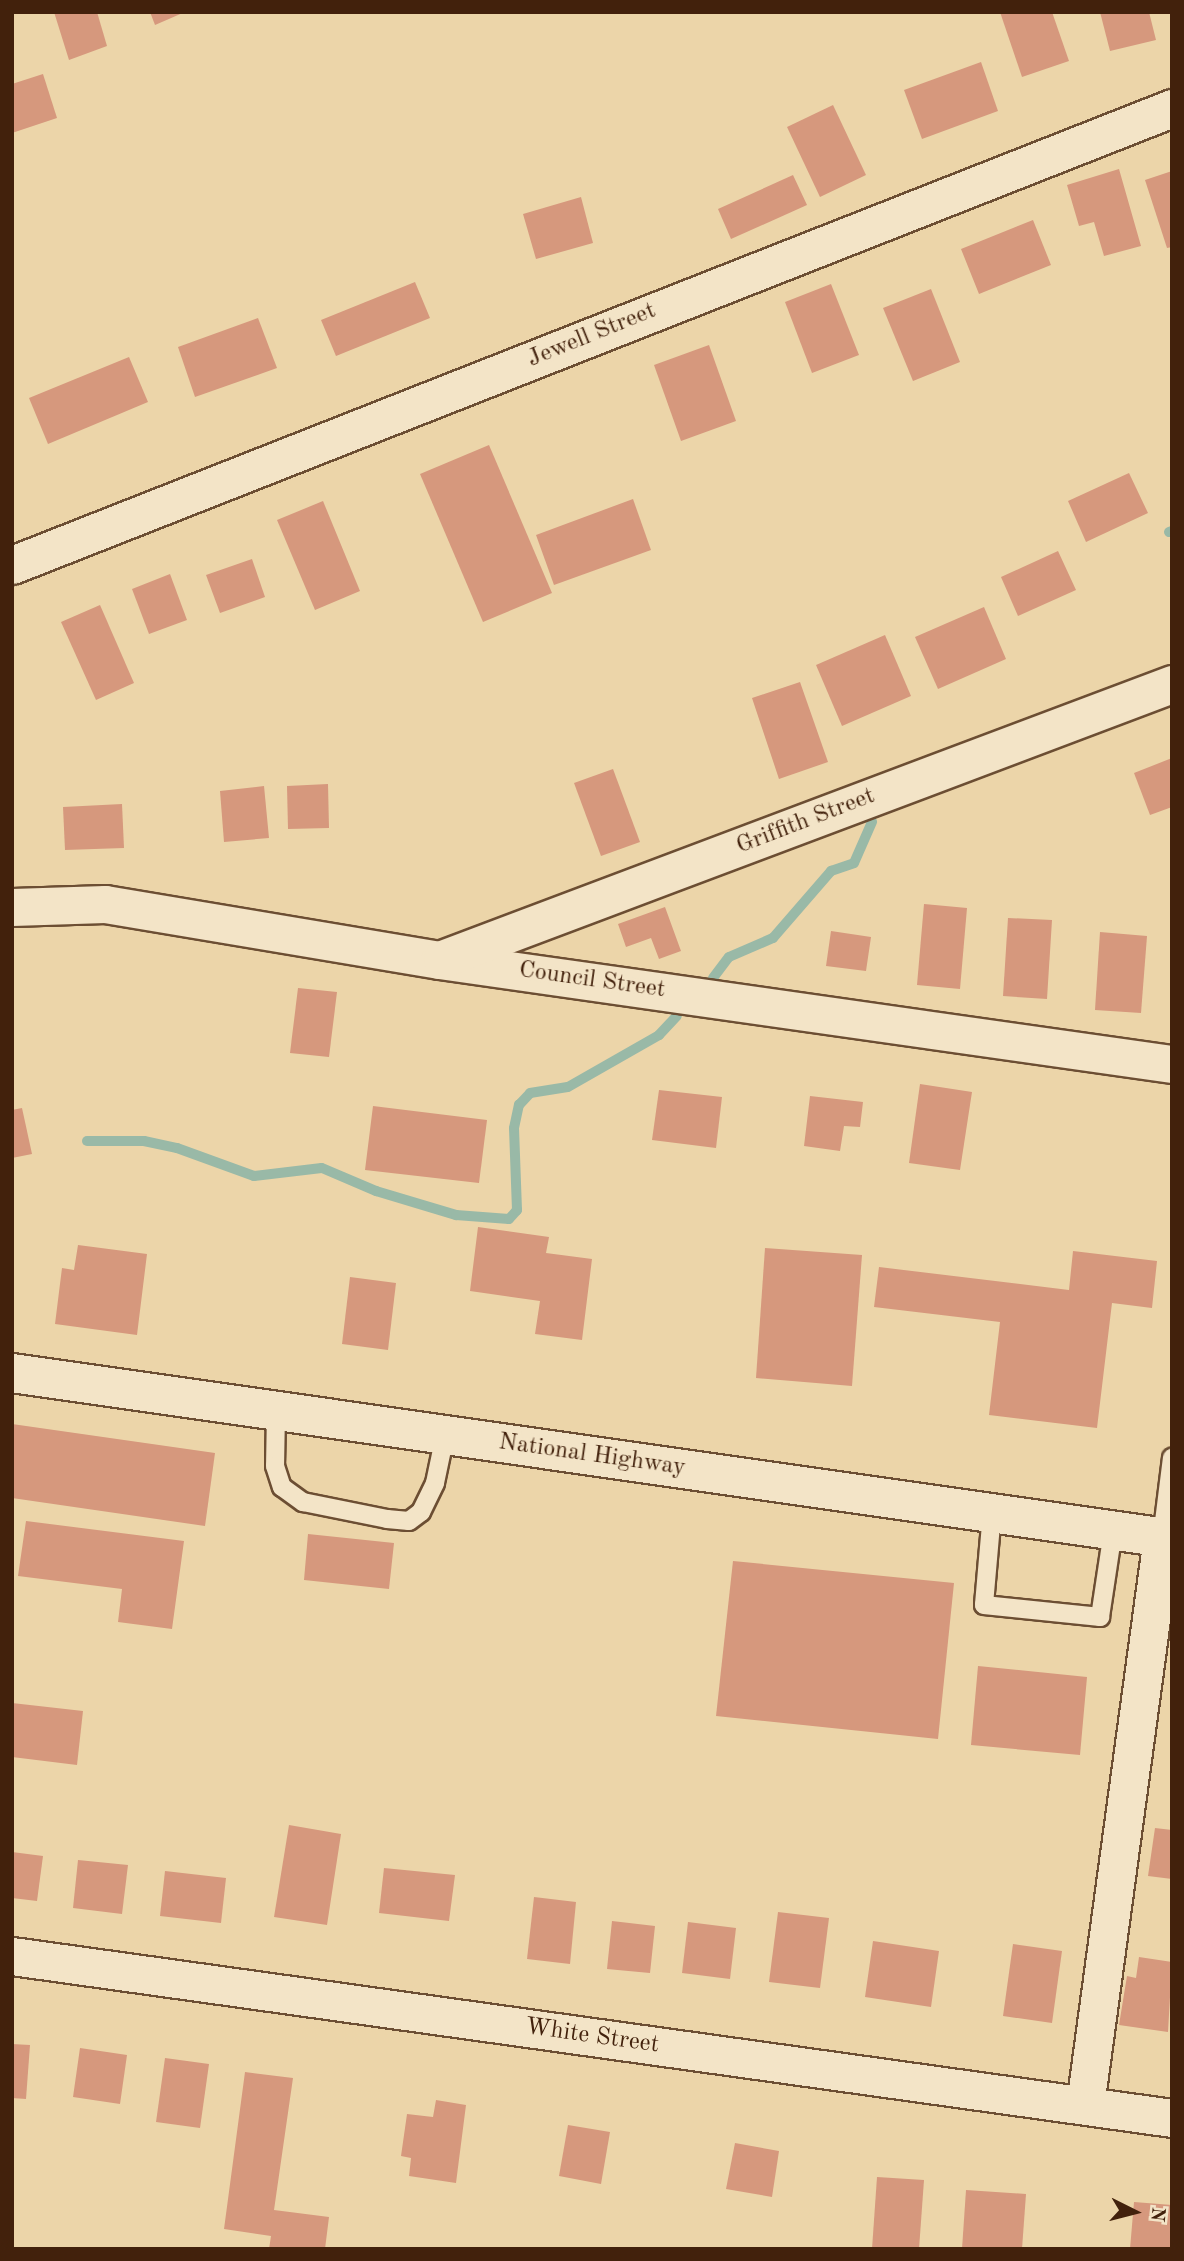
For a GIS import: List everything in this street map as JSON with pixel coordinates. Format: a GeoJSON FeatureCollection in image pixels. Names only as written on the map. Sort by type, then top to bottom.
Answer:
{"type":"FeatureCollection","features":[{"type":"Feature","properties":{"kind":"main road","name":"National Highway"},"geometry":{"type":"LineString","coordinates":[[12,1373],[1167,1539]]}},
{"type":"Feature","properties":{"kind":"street","name":"Jewell Street"},"geometry":{"type":"LineString","coordinates":[[12,565],[1172,108]]}},
{"type":"Feature","properties":{"kind":"street","name":"Griffith Street"},"geometry":{"type":"LineString","coordinates":[[439,960],[1172,684]]}},
{"type":"Feature","properties":{"kind":"street","name":"Council Street"},"geometry":{"type":"LineString","coordinates":[[12,907],[105,904],[439,960],[1172,1064]]}},
{"type":"Feature","properties":{"kind":"street"},"geometry":{"type":"LineString","coordinates":[[1086,2105],[1167,1539]]}},
{"type":"Feature","properties":{"kind":"street","name":"White Street"},"geometry":{"type":"LineString","coordinates":[[12,1956],[1172,2118]]}},
{"type":"Feature","properties":{"kind":"lane"},"geometry":{"type":"LineString","coordinates":[[276,1411],[275,1466],[282,1488],[303,1502],[387,1519],[409,1521],[421,1512],[435,1483],[445,1435]]}},
{"type":"Feature","properties":{"kind":"lane"},"geometry":{"type":"LineString","coordinates":[[1167,1539],[1172,1458]]}},
{"type":"Feature","properties":{"kind":"lane"},"geometry":{"type":"LineString","coordinates":[[992,1513],[984,1605],[1100,1617],[1113,1531]]}},
{"type":"Feature","properties":{"kind":"building"},"geometry":{"type":"Polygon","coordinates":[[[54,12],[97,12],[107,46],[69,60],[54,12]]]}},
{"type":"Feature","properties":{"kind":"building"},"geometry":{"type":"Polygon","coordinates":[[[150,12],[185,12],[155,25],[150,12]]]}},
{"type":"Feature","properties":{"kind":"building"},"geometry":{"type":"Polygon","coordinates":[[[1000,12],[1052,12],[1069,61],[1022,77],[1000,12]]]}},
{"type":"Feature","properties":{"kind":"building"},"geometry":{"type":"Polygon","coordinates":[[[1100,12],[1149,12],[1156,40],[1110,51],[1100,12]]]}},
{"type":"Feature","properties":{"kind":"building"},"geometry":{"type":"Polygon","coordinates":[[[981,62],[998,111],[922,139],[904,90],[981,62]]]}},
{"type":"Feature","properties":{"kind":"building"},"geometry":{"type":"Polygon","coordinates":[[[43,74],[57,118],[12,133],[12,84],[43,74]]]}},
{"type":"Feature","properties":{"kind":"building"},"geometry":{"type":"Polygon","coordinates":[[[833,105],[866,175],[820,197],[787,127],[833,105]]]}},
{"type":"Feature","properties":{"kind":"building"},"geometry":{"type":"Polygon","coordinates":[[[1119,169],[1141,246],[1104,256],[1094,222],[1079,226],[1067,185],[1119,169]]]}},
{"type":"Feature","properties":{"kind":"building"},"geometry":{"type":"Polygon","coordinates":[[[1172,171],[1172,247],[1167,248],[1145,180],[1172,171]]]}},
{"type":"Feature","properties":{"kind":"building"},"geometry":{"type":"Polygon","coordinates":[[[793,175],[807,205],[731,239],[718,209],[793,175]]]}},
{"type":"Feature","properties":{"kind":"building"},"geometry":{"type":"Polygon","coordinates":[[[581,197],[593,243],[536,259],[523,214],[581,197]]]}},
{"type":"Feature","properties":{"kind":"building"},"geometry":{"type":"Polygon","coordinates":[[[1033,220],[1051,265],[979,294],[961,249],[1033,220]]]}},
{"type":"Feature","properties":{"kind":"building"},"geometry":{"type":"Polygon","coordinates":[[[415,282],[430,318],[336,356],[321,320],[415,282]]]}},
{"type":"Feature","properties":{"kind":"building"},"geometry":{"type":"Polygon","coordinates":[[[831,284],[859,355],[812,373],[785,302],[831,284]]]}},
{"type":"Feature","properties":{"kind":"building"},"geometry":{"type":"Polygon","coordinates":[[[931,289],[960,362],[913,381],[883,308],[931,289]]]}},
{"type":"Feature","properties":{"kind":"building"},"geometry":{"type":"Polygon","coordinates":[[[258,318],[277,368],[195,397],[178,347],[258,318]]]}},
{"type":"Feature","properties":{"kind":"building"},"geometry":{"type":"Polygon","coordinates":[[[709,345],[736,421],[681,441],[654,365],[709,345]]]}},
{"type":"Feature","properties":{"kind":"building"},"geometry":{"type":"Polygon","coordinates":[[[129,357],[148,402],[48,444],[29,398],[129,357]]]}},
{"type":"Feature","properties":{"kind":"building"},"geometry":{"type":"Polygon","coordinates":[[[489,445],[552,593],[483,622],[420,474],[489,445]]]}},
{"type":"Feature","properties":{"kind":"building"},"geometry":{"type":"Polygon","coordinates":[[[1129,473],[1148,513],[1086,542],[1068,501],[1129,473]]]}},
{"type":"Feature","properties":{"kind":"building"},"geometry":{"type":"Polygon","coordinates":[[[633,499],[651,550],[554,585],[536,535],[633,499]]]}},
{"type":"Feature","properties":{"kind":"building"},"geometry":{"type":"Polygon","coordinates":[[[323,501],[360,591],[315,610],[277,520],[323,501]]]}},
{"type":"Feature","properties":{"kind":"building"},"geometry":{"type":"Polygon","coordinates":[[[1058,551],[1076,590],[1018,616],[1001,577],[1058,551]]]}},
{"type":"Feature","properties":{"kind":"building"},"geometry":{"type":"Polygon","coordinates":[[[252,559],[265,597],[220,613],[206,575],[252,559]]]}},
{"type":"Feature","properties":{"kind":"building"},"geometry":{"type":"Polygon","coordinates":[[[170,574],[187,620],[149,634],[132,589],[170,574]]]}},
{"type":"Feature","properties":{"kind":"building"},"geometry":{"type":"Polygon","coordinates":[[[100,605],[134,683],[96,700],[61,622],[100,605]]]}},
{"type":"Feature","properties":{"kind":"building"},"geometry":{"type":"Polygon","coordinates":[[[984,607],[1006,659],[938,689],[915,637],[984,607]]]}},
{"type":"Feature","properties":{"kind":"building"},"geometry":{"type":"Polygon","coordinates":[[[885,635],[911,696],[842,726],[816,665],[885,635]]]}},
{"type":"Feature","properties":{"kind":"building"},"geometry":{"type":"Polygon","coordinates":[[[800,682],[828,762],[779,779],[752,698],[800,682]]]}},
{"type":"Feature","properties":{"kind":"building"},"geometry":{"type":"Polygon","coordinates":[[[1172,758],[1172,807],[1150,815],[1134,773],[1172,758]]]}},
{"type":"Feature","properties":{"kind":"building"},"geometry":{"type":"Polygon","coordinates":[[[613,769],[640,842],[601,856],[574,783],[613,769]]]}},
{"type":"Feature","properties":{"kind":"building"},"geometry":{"type":"Polygon","coordinates":[[[328,784],[329,828],[288,829],[287,786],[328,784]]]}},
{"type":"Feature","properties":{"kind":"building"},"geometry":{"type":"Polygon","coordinates":[[[264,786],[269,838],[224,842],[220,791],[264,786]]]}},
{"type":"Feature","properties":{"kind":"building"},"geometry":{"type":"Polygon","coordinates":[[[122,804],[124,848],[65,850],[63,807],[122,804]]]}},
{"type":"Feature","properties":{"kind":"building"},"geometry":{"type":"Polygon","coordinates":[[[924,904],[967,908],[960,989],[917,985],[924,904]]]}},
{"type":"Feature","properties":{"kind":"building"},"geometry":{"type":"Polygon","coordinates":[[[665,907],[681,951],[659,959],[651,938],[626,947],[618,924],[665,907]]]}},
{"type":"Feature","properties":{"kind":"building"},"geometry":{"type":"Polygon","coordinates":[[[1008,918],[1052,920],[1047,999],[1003,996],[1008,918]]]}},
{"type":"Feature","properties":{"kind":"building"},"geometry":{"type":"Polygon","coordinates":[[[831,931],[871,937],[866,971],[826,966],[831,931]]]}},
{"type":"Feature","properties":{"kind":"building"},"geometry":{"type":"Polygon","coordinates":[[[1100,932],[1147,936],[1141,1013],[1095,1010],[1100,932]]]}},
{"type":"Feature","properties":{"kind":"building"},"geometry":{"type":"Polygon","coordinates":[[[298,988],[337,992],[329,1057],[290,1053],[298,988]]]}},
{"type":"Feature","properties":{"kind":"building"},"geometry":{"type":"Polygon","coordinates":[[[920,1084],[972,1092],[960,1170],[909,1163],[920,1084]]]}},
{"type":"Feature","properties":{"kind":"building"},"geometry":{"type":"Polygon","coordinates":[[[659,1090],[722,1097],[716,1148],[652,1140],[659,1090]]]}},
{"type":"Feature","properties":{"kind":"building"},"geometry":{"type":"Polygon","coordinates":[[[810,1096],[863,1102],[860,1127],[844,1126],[840,1151],[804,1146],[810,1096]]]}},
{"type":"Feature","properties":{"kind":"building"},"geometry":{"type":"Polygon","coordinates":[[[373,1106],[487,1120],[479,1183],[365,1170],[373,1106]]]}},
{"type":"Feature","properties":{"kind":"building"},"geometry":{"type":"Polygon","coordinates":[[[22,1108],[32,1154],[12,1158],[12,1110],[22,1108]]]}},
{"type":"Feature","properties":{"kind":"building"},"geometry":{"type":"Polygon","coordinates":[[[478,1227],[549,1237],[546,1253],[592,1259],[582,1340],[535,1334],[540,1301],[470,1291],[478,1227]]]}},
{"type":"Feature","properties":{"kind":"building"},"geometry":{"type":"Polygon","coordinates":[[[78,1245],[147,1254],[137,1335],[55,1324],[62,1268],[74,1270],[78,1245]]]}},
{"type":"Feature","properties":{"kind":"building"},"geometry":{"type":"Polygon","coordinates":[[[765,1248],[862,1255],[852,1386],[756,1378],[765,1248]]]}},
{"type":"Feature","properties":{"kind":"building"},"geometry":{"type":"Polygon","coordinates":[[[1073,1251],[1157,1261],[1152,1308],[1112,1303],[1097,1428],[989,1415],[1000,1322],[874,1307],[879,1267],[1069,1290],[1073,1251]]]}},
{"type":"Feature","properties":{"kind":"building"},"geometry":{"type":"Polygon","coordinates":[[[350,1277],[396,1283],[388,1350],[342,1344],[350,1277]]]}},
{"type":"Feature","properties":{"kind":"building"},"geometry":{"type":"Polygon","coordinates":[[[12,1424],[215,1453],[205,1526],[12,1498],[12,1424]]]}},
{"type":"Feature","properties":{"kind":"building"},"geometry":{"type":"Polygon","coordinates":[[[26,1521],[184,1541],[172,1629],[118,1622],[122,1589],[18,1576],[26,1521]]]}},
{"type":"Feature","properties":{"kind":"building"},"geometry":{"type":"Polygon","coordinates":[[[308,1534],[394,1543],[389,1589],[304,1580],[308,1534]]]}},
{"type":"Feature","properties":{"kind":"building"},"geometry":{"type":"Polygon","coordinates":[[[733,1561],[954,1583],[938,1739],[716,1716],[733,1561]]]}},
{"type":"Feature","properties":{"kind":"building"},"geometry":{"type":"Polygon","coordinates":[[[978,1666],[1087,1677],[1080,1755],[971,1745],[978,1666]]]}},
{"type":"Feature","properties":{"kind":"building"},"geometry":{"type":"Polygon","coordinates":[[[12,1703],[83,1711],[77,1765],[12,1757],[12,1703]]]}},
{"type":"Feature","properties":{"kind":"building"},"geometry":{"type":"Polygon","coordinates":[[[289,1825],[341,1834],[327,1925],[274,1917],[289,1825]]]}},
{"type":"Feature","properties":{"kind":"building"},"geometry":{"type":"Polygon","coordinates":[[[1155,1828],[1172,1830],[1172,1879],[1148,1876],[1155,1828]]]}},
{"type":"Feature","properties":{"kind":"building"},"geometry":{"type":"Polygon","coordinates":[[[12,1852],[43,1856],[37,1901],[12,1898],[12,1852]]]}},
{"type":"Feature","properties":{"kind":"building"},"geometry":{"type":"Polygon","coordinates":[[[78,1860],[128,1865],[122,1914],[73,1908],[78,1860]]]}},
{"type":"Feature","properties":{"kind":"building"},"geometry":{"type":"Polygon","coordinates":[[[384,1868],[455,1875],[449,1921],[379,1913],[384,1868]]]}},
{"type":"Feature","properties":{"kind":"building"},"geometry":{"type":"Polygon","coordinates":[[[165,1871],[226,1878],[221,1923],[160,1916],[165,1871]]]}},
{"type":"Feature","properties":{"kind":"building"},"geometry":{"type":"Polygon","coordinates":[[[534,1897],[576,1902],[570,1964],[527,1959],[534,1897]]]}},
{"type":"Feature","properties":{"kind":"building"},"geometry":{"type":"Polygon","coordinates":[[[778,1912],[829,1918],[820,1988],[769,1982],[778,1912]]]}},
{"type":"Feature","properties":{"kind":"building"},"geometry":{"type":"Polygon","coordinates":[[[612,1921],[655,1926],[650,1973],[607,1969],[612,1921]]]}},
{"type":"Feature","properties":{"kind":"building"},"geometry":{"type":"Polygon","coordinates":[[[688,1922],[736,1928],[730,1979],[682,1973],[688,1922]]]}},
{"type":"Feature","properties":{"kind":"building"},"geometry":{"type":"Polygon","coordinates":[[[873,1941],[939,1951],[931,2007],[865,1997],[873,1941]]]}},
{"type":"Feature","properties":{"kind":"building"},"geometry":{"type":"Polygon","coordinates":[[[1013,1944],[1062,1951],[1052,2023],[1003,2016],[1013,1944]]]}},
{"type":"Feature","properties":{"kind":"building"},"geometry":{"type":"Polygon","coordinates":[[[1139,1957],[1172,1962],[1168,2032],[1119,2025],[1127,1976],[1136,1978],[1139,1957]]]}},
{"type":"Feature","properties":{"kind":"building"},"geometry":{"type":"Polygon","coordinates":[[[12,2044],[30,2045],[26,2099],[12,2098],[12,2044]]]}},
{"type":"Feature","properties":{"kind":"building"},"geometry":{"type":"Polygon","coordinates":[[[80,2048],[127,2055],[120,2104],[73,2097],[80,2048]]]}},
{"type":"Feature","properties":{"kind":"building"},"geometry":{"type":"Polygon","coordinates":[[[165,2058],[209,2064],[200,2128],[156,2122],[165,2058]]]}},
{"type":"Feature","properties":{"kind":"building"},"geometry":{"type":"Polygon","coordinates":[[[245,2072],[293,2078],[274,2210],[329,2217],[325,2249],[269,2249],[271,2236],[224,2229],[245,2072]]]}},
{"type":"Feature","properties":{"kind":"building"},"geometry":{"type":"Polygon","coordinates":[[[436,2100],[466,2105],[456,2183],[409,2176],[411,2158],[401,2156],[407,2114],[433,2117],[436,2100]]]}},
{"type":"Feature","properties":{"kind":"building"},"geometry":{"type":"Polygon","coordinates":[[[568,2125],[610,2132],[601,2184],[559,2176],[568,2125]]]}},
{"type":"Feature","properties":{"kind":"building"},"geometry":{"type":"Polygon","coordinates":[[[735,2143],[779,2151],[772,2197],[726,2189],[735,2143]]]}},
{"type":"Feature","properties":{"kind":"building"},"geometry":{"type":"Polygon","coordinates":[[[877,2177],[924,2180],[919,2249],[872,2249],[877,2177]]]}},
{"type":"Feature","properties":{"kind":"building"},"geometry":{"type":"Polygon","coordinates":[[[966,2190],[1026,2194],[1022,2249],[962,2249],[966,2190]]]}},
{"type":"Feature","properties":{"kind":"building"},"geometry":{"type":"Polygon","coordinates":[[[1134,2202],[1172,2205],[1172,2249],[1130,2249],[1134,2202]]]}},
{"type":"Feature","properties":{"kind":"waterway"},"geometry":{"type":"LineString","coordinates":[[713,978],[729,957],[773,938],[831,871],[854,863],[872,822]]}},
{"type":"Feature","properties":{"kind":"waterway"},"geometry":{"type":"LineString","coordinates":[[87,1141],[144,1141],[177,1148],[254,1176],[322,1168],[376,1191],[456,1215],[509,1219],[517,1210],[514,1128],[519,1105],[530,1093],[568,1087],[659,1035],[677,1016]]}}]}
